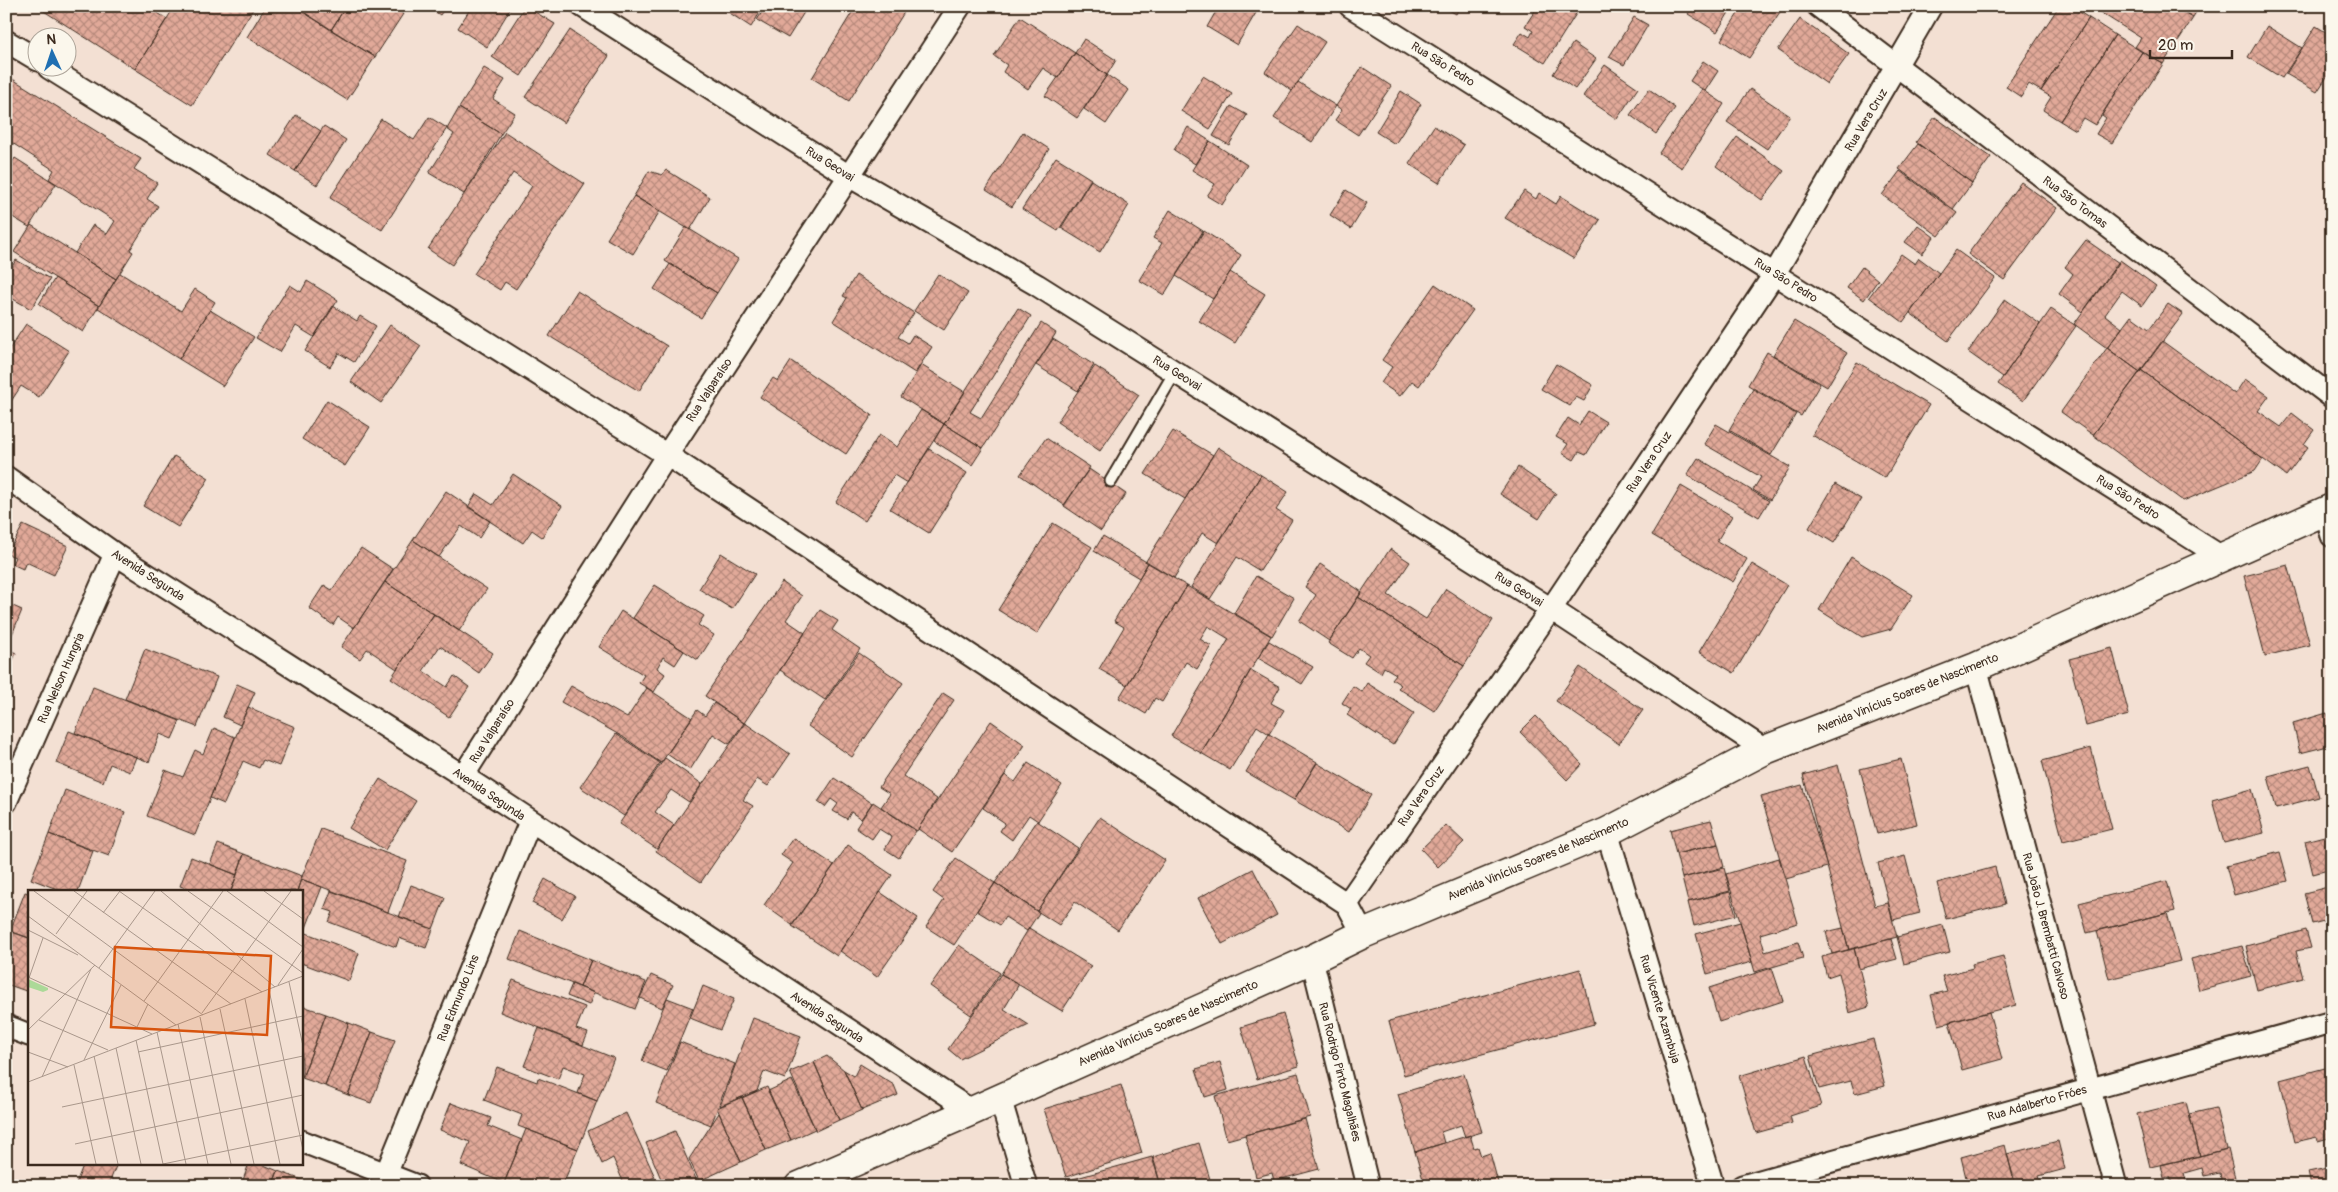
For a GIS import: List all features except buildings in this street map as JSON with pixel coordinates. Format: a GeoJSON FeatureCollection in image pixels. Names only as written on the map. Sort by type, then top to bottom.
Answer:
{"type":"FeatureCollection","features":[{"type":"Feature","properties":{"kind":"street","name":"Rua Geovai"},"geometry":{"type":"LineString","coordinates":[[582,6],[849,176],[1037,285],[1551,609],[1765,750]]}},
{"type":"Feature","properties":{"kind":"street","name":"Rua Valparaíso"},"geometry":{"type":"LineString","coordinates":[[463,776],[666,455],[960,6]]}},
{"type":"Feature","properties":{"kind":"street","name":"Rua São Pedro"},"geometry":{"type":"LineString","coordinates":[[1350,6],[2220,556]]}},
{"type":"Feature","properties":{"kind":"street","name":"Rua São Tomas"},"geometry":{"type":"LineString","coordinates":[[1818,6],[2332,397]]}},
{"type":"Feature","properties":{"kind":"street","name":"Rua Vera Cruz"},"geometry":{"type":"LineString","coordinates":[[1346,904],[1551,609],[1775,273],[1931,6]]}},
{"type":"Feature","properties":{"kind":"street"},"geometry":{"type":"LineString","coordinates":[[6,41],[28,54]]}},
{"type":"Feature","properties":{"kind":"street"},"geometry":{"type":"LineString","coordinates":[[65,78],[666,455],[1346,904],[1363,934]]}},
{"type":"Feature","properties":{"kind":"street","name":"Avenida Segunda"},"geometry":{"type":"LineString","coordinates":[[6,477],[115,554],[463,776],[530,822],[972,1111]]}},
{"type":"Feature","properties":{"kind":"street","name":"Avenida Vinícius Soares de Nascimento"},"geometry":{"type":"LineString","coordinates":[[799,1186],[972,1111],[1312,959],[1363,934],[1607,832],[1765,750],[1976,667],[2220,556],[2330,518]]}},
{"type":"Feature","properties":{"kind":"street","name":"Rua Nelson Hungria"},"geometry":{"type":"LineString","coordinates":[[6,802],[115,554]]}},
{"type":"Feature","properties":{"kind":"street","name":"Rua João J. Brembatti Calvoso"},"geometry":{"type":"LineString","coordinates":[[1976,667],[2116,1186]]}},
{"type":"Feature","properties":{"kind":"street","name":"Rua Edmundo Lins"},"geometry":{"type":"LineString","coordinates":[[386,1174],[530,822]]}},
{"type":"Feature","properties":{"kind":"street","name":"Rua Vicente Azambuja"},"geometry":{"type":"LineString","coordinates":[[1607,832],[1713,1186]]}},
{"type":"Feature","properties":{"kind":"street","name":"Rua Rodrigo Pinto Magalhães"},"geometry":{"type":"LineString","coordinates":[[1312,959],[1368,1186]]}},
{"type":"Feature","properties":{"kind":"street","name":"Rua Adalberto Fróes"},"geometry":{"type":"LineString","coordinates":[[1742,1186],[2332,1022]]}},
{"type":"Feature","properties":{"kind":"street"},"geometry":{"type":"LineString","coordinates":[[6,1026],[28,1035]]}},
{"type":"Feature","properties":{"kind":"street"},"geometry":{"type":"LineString","coordinates":[[1000,1098],[1026,1186]]}},
{"type":"Feature","properties":{"kind":"street"},"geometry":{"type":"LineString","coordinates":[[302,1141],[417,1186]]}},
{"type":"Feature","properties":{"kind":"lane"},"geometry":{"type":"LineString","coordinates":[[1111,481],[1175,372]]}}]}
